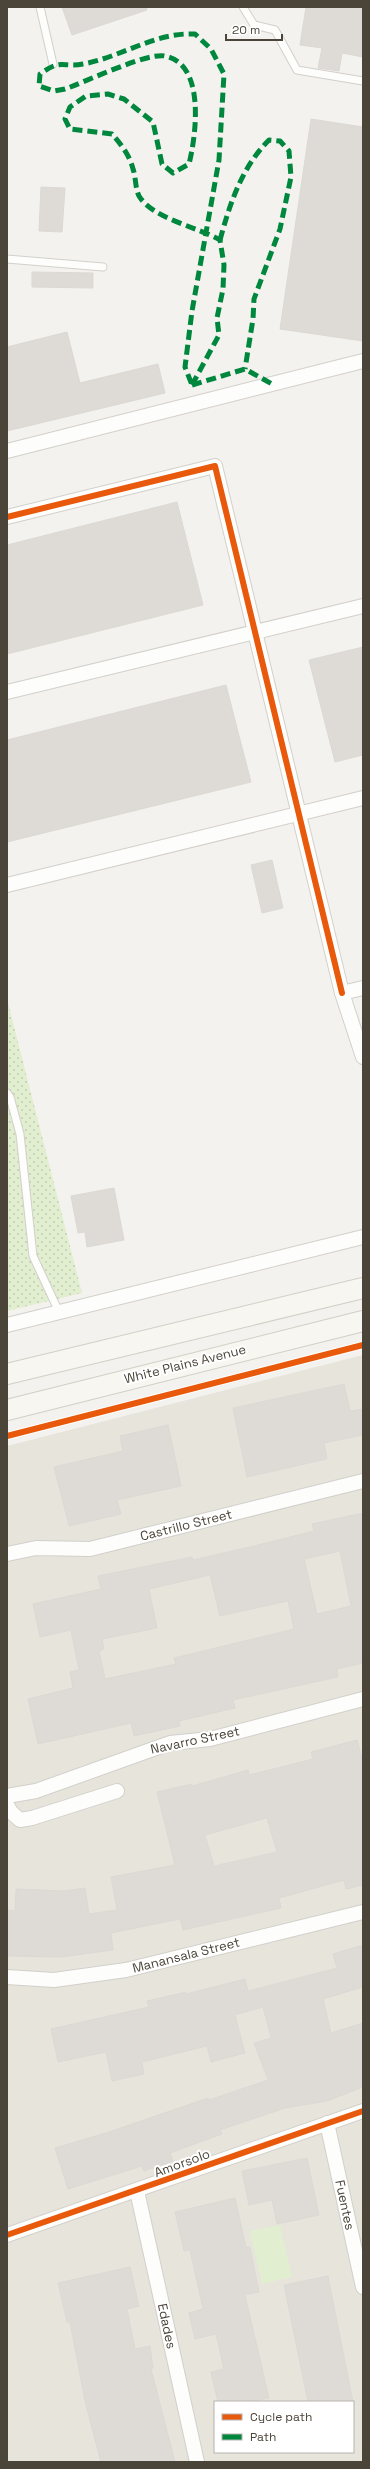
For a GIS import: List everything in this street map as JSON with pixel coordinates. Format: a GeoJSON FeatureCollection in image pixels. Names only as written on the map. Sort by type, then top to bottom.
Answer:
{"type":"FeatureCollection","features":[{"type":"Feature","properties":{"kind":"street"},"geometry":{"type":"LineString","coordinates":[[7,451],[363,360]]}},
{"type":"Feature","properties":{"kind":"street"},"geometry":{"type":"LineString","coordinates":[[7,517],[215,466],[342,993],[363,1057]]}},
{"type":"Feature","properties":{"kind":"street"},"geometry":{"type":"LineString","coordinates":[[7,692],[363,606]]}},
{"type":"Feature","properties":{"kind":"street"},"geometry":{"type":"LineString","coordinates":[[7,885],[363,798]]}},
{"type":"Feature","properties":{"kind":"street"},"geometry":{"type":"LineString","coordinates":[[342,993],[363,988]]}},
{"type":"Feature","properties":{"kind":"street"},"geometry":{"type":"LineString","coordinates":[[7,1324],[363,1238]]}},
{"type":"Feature","properties":{"kind":"street"},"geometry":{"type":"LineString","coordinates":[[7,1374],[363,1288]]}},
{"type":"Feature","properties":{"kind":"street","name":"White Plains Avenue"},"geometry":{"type":"LineString","coordinates":[[7,1410],[187,1363],[363,1321]]}},
{"type":"Feature","properties":{"kind":"street"},"geometry":{"type":"LineString","coordinates":[[179,1332],[187,1363]]}},
{"type":"Feature","properties":{"kind":"street","name":"Castrillo Street"},"geometry":{"type":"LineString","coordinates":[[7,1554],[36,1548],[90,1549],[363,1481]]}},
{"type":"Feature","properties":{"kind":"street","name":"Navarro Street"},"geometry":{"type":"LineString","coordinates":[[7,1796],[36,1791],[170,1743],[210,1739],[363,1699]]}},
{"type":"Feature","properties":{"kind":"street"},"geometry":{"type":"LineString","coordinates":[[7,1805],[11,1812],[20,1820],[32,1818],[117,1791]]}},
{"type":"Feature","properties":{"kind":"street","name":"Manansala Street"},"geometry":{"type":"LineString","coordinates":[[7,1977],[54,1980],[126,1970],[363,1912]]}},
{"type":"Feature","properties":{"kind":"street","name":"Amorsolo"},"geometry":{"type":"LineString","coordinates":[[7,2235],[137,2191],[363,2111]]}},
{"type":"Feature","properties":{"kind":"street","name":"Fuentes"},"geometry":{"type":"LineString","coordinates":[[327,2123],[363,2287]]}},
{"type":"Feature","properties":{"kind":"street","name":"Edades"},"geometry":{"type":"LineString","coordinates":[[137,2191],[197,2462]]}},
{"type":"Feature","properties":{"kind":"lane"},"geometry":{"type":"LineString","coordinates":[[40,7],[53,64]]}},
{"type":"Feature","properties":{"kind":"lane"},"geometry":{"type":"LineString","coordinates":[[243,7],[254,25],[275,30],[298,70],[363,81]]}},
{"type":"Feature","properties":{"kind":"lane"},"geometry":{"type":"LineString","coordinates":[[7,259],[103,267]]}},
{"type":"Feature","properties":{"kind":"lane"},"geometry":{"type":"LineString","coordinates":[[7,1093],[10,1097],[20,1134],[33,1256],[59,1312]]}},
{"type":"Feature","properties":{"kind":"shaded area"},"geometry":{"type":"Polygon","coordinates":[[[363,1355],[363,2462],[7,2462],[7,1446],[363,1355]]]}},
{"type":"Feature","properties":{"kind":"green space"},"geometry":{"type":"Polygon","coordinates":[[[7,999],[82,1293],[7,1311],[7,999]]]}},
{"type":"Feature","properties":{"kind":"green space"},"geometry":{"type":"Polygon","coordinates":[[[280,2225],[292,2277],[262,2284],[250,2231],[280,2225]]]}},
{"type":"Feature","properties":{"kind":"building"},"geometry":{"type":"Polygon","coordinates":[[[62,7],[146,7],[147,10],[72,35],[62,7]]]}},
{"type":"Feature","properties":{"kind":"building"},"geometry":{"type":"Polygon","coordinates":[[[306,7],[363,7],[363,57],[342,53],[339,71],[318,68],[322,48],[300,45],[306,7]]]}},
{"type":"Feature","properties":{"kind":"building"},"geometry":{"type":"Polygon","coordinates":[[[311,119],[363,127],[363,341],[280,329],[311,119]]]}},
{"type":"Feature","properties":{"kind":"building"},"geometry":{"type":"Polygon","coordinates":[[[41,187],[65,188],[62,232],[39,231],[41,187]]]}},
{"type":"Feature","properties":{"kind":"building"},"geometry":{"type":"Polygon","coordinates":[[[32,272],[93,273],[93,288],[32,287],[32,272]]]}},
{"type":"Feature","properties":{"kind":"building"},"geometry":{"type":"Polygon","coordinates":[[[67,332],[80,383],[158,364],[165,393],[7,431],[7,347],[67,332]]]}},
{"type":"Feature","properties":{"kind":"building"},"geometry":{"type":"Polygon","coordinates":[[[177,502],[203,605],[7,654],[7,545],[177,502]]]}},
{"type":"Feature","properties":{"kind":"building"},"geometry":{"type":"Polygon","coordinates":[[[363,647],[363,755],[335,762],[309,660],[363,647]]]}},
{"type":"Feature","properties":{"kind":"building"},"geometry":{"type":"Polygon","coordinates":[[[226,685],[251,782],[7,842],[7,740],[226,685]]]}},
{"type":"Feature","properties":{"kind":"building"},"geometry":{"type":"Polygon","coordinates":[[[272,860],[283,908],[262,913],[251,865],[272,860]]]}},
{"type":"Feature","properties":{"kind":"building"},"geometry":{"type":"Polygon","coordinates":[[[114,1188],[124,1240],[87,1247],[85,1232],[78,1233],[71,1196],[114,1188]]]}},
{"type":"Feature","properties":{"kind":"building"},"geometry":{"type":"Polygon","coordinates":[[[344,1384],[350,1411],[363,1409],[363,1435],[324,1443],[327,1459],[247,1477],[233,1408],[344,1384]]]}},
{"type":"Feature","properties":{"kind":"building"},"geometry":{"type":"Polygon","coordinates":[[[168,1425],[181,1486],[117,1500],[121,1514],[69,1526],[54,1467],[123,1451],[120,1436],[168,1425]]]}},
{"type":"Feature","properties":{"kind":"building"},"geometry":{"type":"Polygon","coordinates":[[[363,1513],[363,1663],[337,1669],[338,1677],[233,1700],[235,1708],[179,1721],[180,1726],[134,1736],[131,1723],[38,1744],[28,1699],[73,1688],[70,1672],[79,1670],[71,1630],[40,1637],[33,1604],[101,1589],[98,1576],[192,1557],[193,1560],[258,1545],[314,1531],[312,1524],[363,1513]],[[340,1551],[304,1559],[317,1614],[351,1606],[340,1551]],[[210,1575],[149,1589],[157,1628],[102,1639],[104,1649],[99,1651],[105,1679],[176,1664],[174,1658],[294,1629],[288,1601],[220,1616],[210,1575]]]}},
{"type":"Feature","properties":{"kind":"building"},"geometry":{"type":"Polygon","coordinates":[[[357,1740],[363,1762],[363,1885],[346,1889],[344,1880],[279,1898],[281,1908],[183,1930],[180,1919],[111,1933],[113,1950],[61,1957],[7,1956],[7,1910],[15,1911],[16,1889],[64,1891],[85,1888],[89,1914],[117,1910],[111,1877],[175,1865],[157,1792],[192,1784],[192,1786],[248,1770],[249,1775],[313,1759],[311,1752],[357,1740]],[[267,1818],[205,1835],[214,1866],[277,1852],[267,1818]]]}},
{"type":"Feature","properties":{"kind":"building"},"geometry":{"type":"Polygon","coordinates":[[[363,1945],[363,1987],[323,1999],[331,2033],[363,2023],[363,2087],[327,2101],[285,2108],[220,2130],[222,2134],[170,2153],[173,2161],[144,2171],[142,2166],[68,2189],[55,2148],[268,2080],[254,2043],[271,2038],[263,2007],[235,2015],[245,2053],[211,2062],[207,2046],[142,2062],[144,2074],[112,2081],[106,2052],[58,2062],[51,2029],[149,2007],[147,2001],[186,1992],[186,1994],[245,1979],[248,1991],[337,1968],[333,1954],[363,1945]]]}},
{"type":"Feature","properties":{"kind":"building"},"geometry":{"type":"Polygon","coordinates":[[[307,2158],[319,2215],[277,2224],[272,2200],[249,2205],[242,2171],[307,2158]]]}},
{"type":"Feature","properties":{"kind":"building"},"geometry":{"type":"Polygon","coordinates":[[[235,2198],[246,2247],[250,2247],[259,2292],[245,2295],[269,2398],[254,2401],[218,2401],[211,2372],[224,2369],[216,2334],[195,2339],[189,2313],[203,2309],[190,2250],[184,2251],[175,2212],[235,2198]]]}},
{"type":"Feature","properties":{"kind":"building"},"geometry":{"type":"Polygon","coordinates":[[[130,2267],[139,2306],[127,2309],[135,2349],[150,2346],[153,2368],[151,2369],[175,2462],[101,2462],[85,2401],[70,2322],[67,2322],[58,2283],[130,2267]]]}},
{"type":"Feature","properties":{"kind":"building"},"geometry":{"type":"Polygon","coordinates":[[[328,2276],[353,2401],[308,2401],[284,2285],[328,2276]]]}},
{"type":"Feature","properties":{"kind":"marked path"},"geometry":{"type":"LineString","coordinates":[[192,385],[185,367],[192,311],[219,160],[224,74],[211,49],[195,34],[180,34],[152,41],[97,61],[76,65],[62,64],[53,66],[40,74],[39,86],[54,91],[65,89],[116,68],[145,58],[157,56],[165,56],[178,62],[187,72],[192,86],[195,102],[192,152],[189,164],[173,173],[162,164],[153,122],[124,99],[108,94],[86,96],[70,107],[65,119],[70,129],[112,134],[130,159],[139,196],[154,211],[176,222],[200,231],[211,235],[220,240],[224,265],[223,289],[217,318],[219,335],[192,385]]}},
{"type":"Feature","properties":{"kind":"marked path"},"geometry":{"type":"LineString","coordinates":[[220,240],[238,186],[251,162],[269,140],[280,141],[289,151],[291,177],[280,229],[254,299],[253,319],[245,369]]}},
{"type":"Feature","properties":{"kind":"marked path"},"geometry":{"type":"LineString","coordinates":[[192,385],[245,369],[272,384]]}},
{"type":"Feature","properties":{"kind":"cycle path"},"geometry":{"type":"LineString","coordinates":[[7,517],[215,466],[342,993]]}},
{"type":"Feature","properties":{"kind":"cycle path"},"geometry":{"type":"LineString","coordinates":[[7,1436],[363,1345]]}},
{"type":"Feature","properties":{"kind":"cycle path"},"geometry":{"type":"LineString","coordinates":[[7,2235],[363,2111]]}}]}
